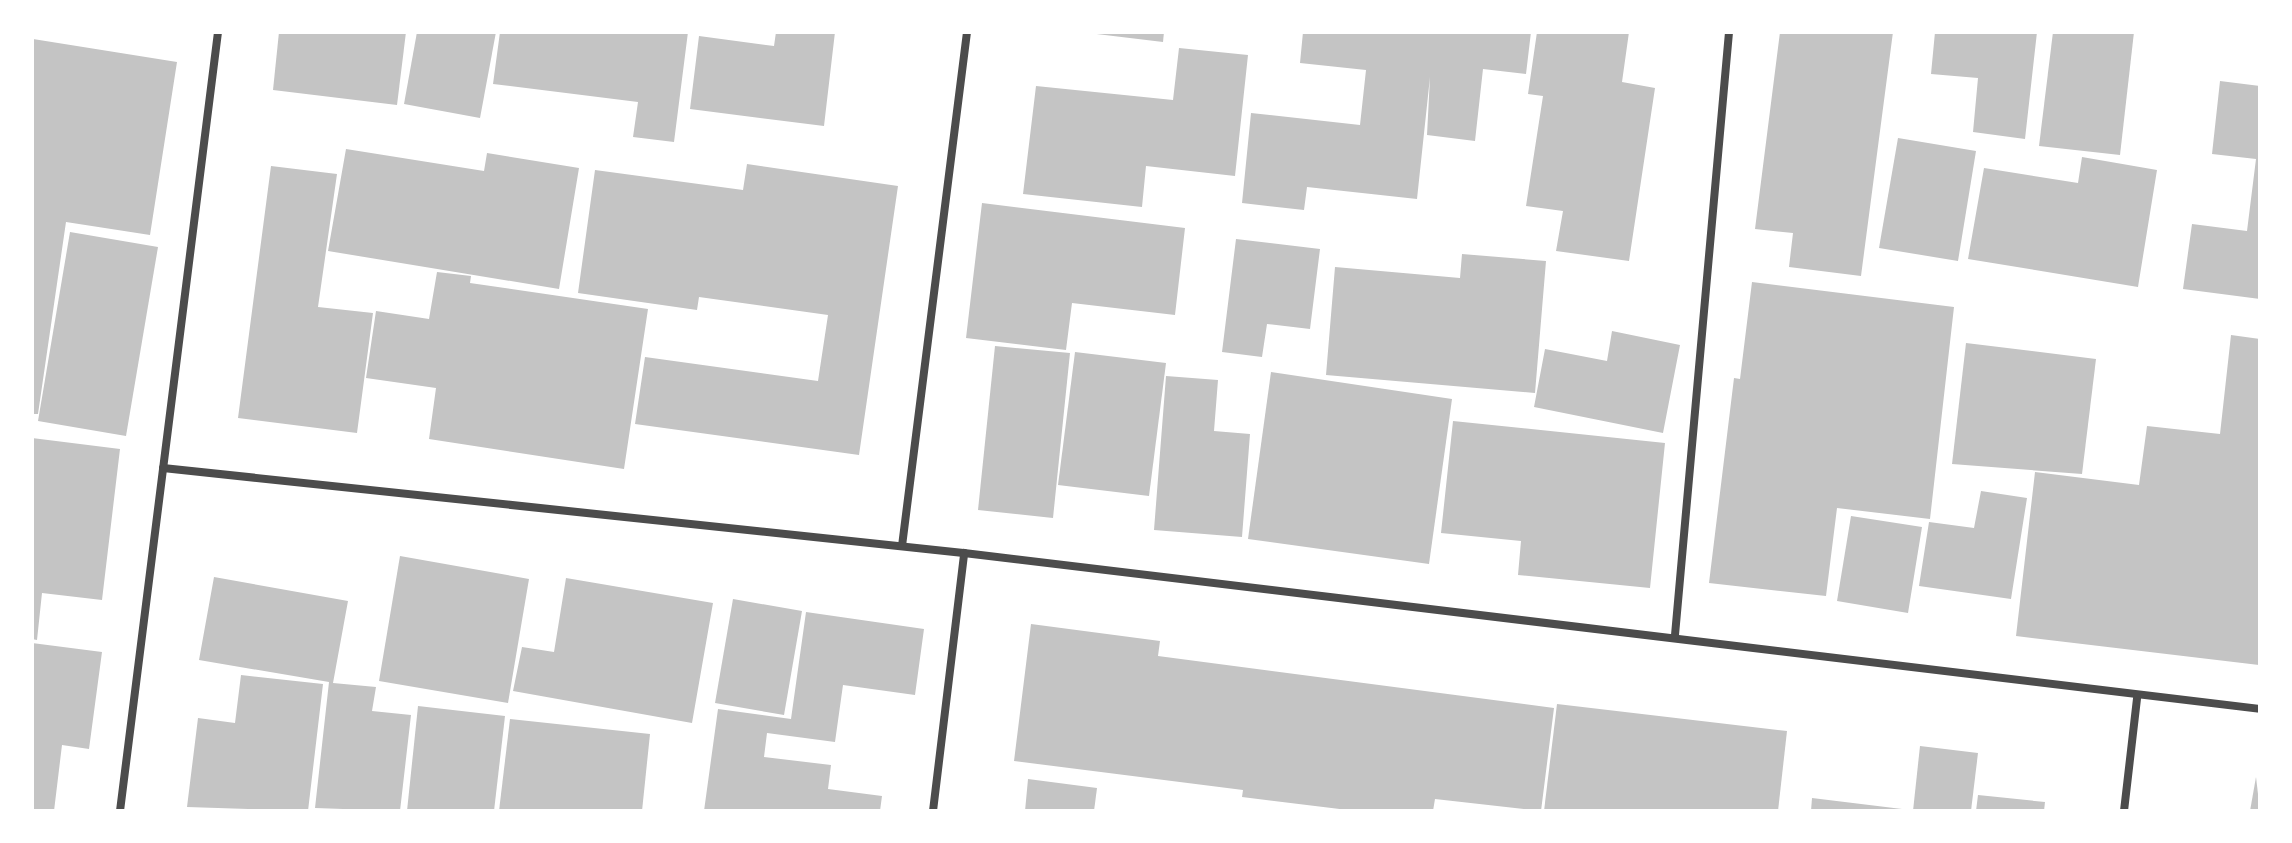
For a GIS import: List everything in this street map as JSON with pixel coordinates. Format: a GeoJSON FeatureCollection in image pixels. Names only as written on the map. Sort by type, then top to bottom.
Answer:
{"type":"FeatureCollection","features":[{"type":"Feature","properties":{"kind":"street"},"geometry":{"type":"LineString","coordinates":[[120,811],[218,32]]}},
{"type":"Feature","properties":{"kind":"street"},"geometry":{"type":"LineString","coordinates":[[902,546],[967,32]]}},
{"type":"Feature","properties":{"kind":"street"},"geometry":{"type":"LineString","coordinates":[[1675,635],[1729,32]]}},
{"type":"Feature","properties":{"kind":"street"},"geometry":{"type":"LineString","coordinates":[[163,468],[964,553],[1675,635],[2137,698],[2260,709]]}},
{"type":"Feature","properties":{"kind":"street"},"geometry":{"type":"LineString","coordinates":[[933,811],[964,553]]}},
{"type":"Feature","properties":{"kind":"street"},"geometry":{"type":"LineString","coordinates":[[2124,811],[2137,698]]}},
{"type":"Feature","properties":{"kind":"building"},"geometry":{"type":"Polygon","coordinates":[[[279,32],[406,32],[397,105],[273,90],[279,32]]]}},
{"type":"Feature","properties":{"kind":"building"},"geometry":{"type":"Polygon","coordinates":[[[417,32],[496,32],[480,118],[404,104],[417,32]]]}},
{"type":"Feature","properties":{"kind":"building"},"geometry":{"type":"Polygon","coordinates":[[[500,32],[688,32],[674,142],[633,137],[638,102],[493,84],[500,32]]]}},
{"type":"Feature","properties":{"kind":"building"},"geometry":{"type":"Polygon","coordinates":[[[776,32],[835,32],[824,126],[690,109],[699,36],[774,46],[776,32]]]}},
{"type":"Feature","properties":{"kind":"building"},"geometry":{"type":"Polygon","coordinates":[[[1080,32],[1164,32],[1163,42],[1080,32]]]}},
{"type":"Feature","properties":{"kind":"building"},"geometry":{"type":"Polygon","coordinates":[[[1303,32],[1531,32],[1526,74],[1483,69],[1475,141],[1427,135],[1430,77],[1417,199],[1307,187],[1304,210],[1242,203],[1251,113],[1360,125],[1366,70],[1300,63],[1303,32]]]}},
{"type":"Feature","properties":{"kind":"building"},"geometry":{"type":"Polygon","coordinates":[[[1537,32],[1629,32],[1622,82],[1655,88],[1629,261],[1556,251],[1563,211],[1526,206],[1543,96],[1528,94],[1537,32]]]}},
{"type":"Feature","properties":{"kind":"building"},"geometry":{"type":"Polygon","coordinates":[[[1780,32],[1893,32],[1861,276],[1789,267],[1793,233],[1755,229],[1780,32]]]}},
{"type":"Feature","properties":{"kind":"building"},"geometry":{"type":"Polygon","coordinates":[[[1935,32],[2037,32],[2025,139],[1973,132],[1978,78],[1931,74],[1935,32]]]}},
{"type":"Feature","properties":{"kind":"building"},"geometry":{"type":"Polygon","coordinates":[[[2053,32],[2134,32],[2120,155],[2039,146],[2053,32]]]}},
{"type":"Feature","properties":{"kind":"building"},"geometry":{"type":"Polygon","coordinates":[[[33,39],[177,62],[150,235],[66,222],[38,414],[32,414],[33,39]]]}},
{"type":"Feature","properties":{"kind":"building"},"geometry":{"type":"Polygon","coordinates":[[[1179,48],[1248,55],[1235,176],[1146,166],[1142,207],[1023,194],[1036,86],[1173,100],[1179,48]]]}},
{"type":"Feature","properties":{"kind":"building"},"geometry":{"type":"Polygon","coordinates":[[[2220,81],[2260,86],[2260,299],[2183,289],[2192,224],[2247,231],[2256,159],[2212,154],[2220,81]]]}},
{"type":"Feature","properties":{"kind":"building"},"geometry":{"type":"Polygon","coordinates":[[[1898,138],[1976,151],[1958,261],[1879,248],[1898,138]]]}},
{"type":"Feature","properties":{"kind":"building"},"geometry":{"type":"Polygon","coordinates":[[[346,149],[484,171],[487,153],[579,168],[559,289],[328,251],[346,149]]]}},
{"type":"Feature","properties":{"kind":"building"},"geometry":{"type":"Polygon","coordinates":[[[2082,157],[2157,170],[2138,287],[1968,259],[1984,168],[2078,183],[2082,157]]]}},
{"type":"Feature","properties":{"kind":"building"},"geometry":{"type":"Polygon","coordinates":[[[747,164],[898,186],[859,455],[635,424],[645,357],[818,381],[828,315],[699,297],[697,310],[578,293],[595,170],[743,190],[747,164]]]}},
{"type":"Feature","properties":{"kind":"building"},"geometry":{"type":"Polygon","coordinates":[[[271,166],[337,174],[318,307],[373,313],[357,433],[238,418],[271,166]]]}},
{"type":"Feature","properties":{"kind":"building"},"geometry":{"type":"Polygon","coordinates":[[[982,203],[1185,228],[1175,315],[1072,303],[1066,350],[966,338],[982,203]]]}},
{"type":"Feature","properties":{"kind":"building"},"geometry":{"type":"Polygon","coordinates":[[[70,232],[158,247],[126,436],[38,421],[70,232]]]}},
{"type":"Feature","properties":{"kind":"building"},"geometry":{"type":"Polygon","coordinates":[[[1236,239],[1320,249],[1310,329],[1267,324],[1262,357],[1222,352],[1236,239]]]}},
{"type":"Feature","properties":{"kind":"building"},"geometry":{"type":"Polygon","coordinates":[[[1462,254],[1546,261],[1535,393],[1326,375],[1335,267],[1460,278],[1462,254]]]}},
{"type":"Feature","properties":{"kind":"building"},"geometry":{"type":"Polygon","coordinates":[[[437,272],[471,276],[470,283],[648,309],[624,469],[429,439],[436,388],[366,378],[376,311],[429,319],[437,272]]]}},
{"type":"Feature","properties":{"kind":"building"},"geometry":{"type":"Polygon","coordinates":[[[1752,282],[1954,307],[1930,519],[1837,508],[1826,596],[1709,583],[1734,378],[1740,379],[1752,282]]]}},
{"type":"Feature","properties":{"kind":"building"},"geometry":{"type":"Polygon","coordinates":[[[1612,331],[1680,345],[1663,433],[1534,407],[1545,349],[1607,361],[1612,331]]]}},
{"type":"Feature","properties":{"kind":"building"},"geometry":{"type":"Polygon","coordinates":[[[2231,335],[2260,339],[2259,665],[2016,636],[2035,472],[2139,485],[2147,426],[2220,434],[2231,335]]]}},
{"type":"Feature","properties":{"kind":"building"},"geometry":{"type":"Polygon","coordinates":[[[1966,343],[2096,359],[2082,474],[1952,464],[1966,343]]]}},
{"type":"Feature","properties":{"kind":"building"},"geometry":{"type":"Polygon","coordinates":[[[995,346],[1070,353],[1053,518],[978,510],[995,346]]]}},
{"type":"Feature","properties":{"kind":"building"},"geometry":{"type":"Polygon","coordinates":[[[1075,352],[1166,363],[1149,496],[1058,485],[1075,352]]]}},
{"type":"Feature","properties":{"kind":"building"},"geometry":{"type":"Polygon","coordinates":[[[1271,372],[1452,399],[1429,564],[1248,539],[1271,372]]]}},
{"type":"Feature","properties":{"kind":"building"},"geometry":{"type":"Polygon","coordinates":[[[1166,376],[1218,380],[1214,431],[1250,434],[1242,537],[1154,530],[1166,376]]]}},
{"type":"Feature","properties":{"kind":"building"},"geometry":{"type":"Polygon","coordinates":[[[1453,421],[1665,443],[1650,588],[1518,575],[1521,541],[1441,533],[1453,421]]]}},
{"type":"Feature","properties":{"kind":"building"},"geometry":{"type":"Polygon","coordinates":[[[32,438],[120,449],[102,600],[42,593],[37,640],[32,639],[32,438]]]}},
{"type":"Feature","properties":{"kind":"building"},"geometry":{"type":"Polygon","coordinates":[[[1981,491],[2027,498],[2011,599],[1919,586],[1929,522],[1974,528],[1981,491]]]}},
{"type":"Feature","properties":{"kind":"building"},"geometry":{"type":"Polygon","coordinates":[[[1851,516],[1922,527],[1908,613],[1837,601],[1851,516]]]}},
{"type":"Feature","properties":{"kind":"building"},"geometry":{"type":"Polygon","coordinates":[[[400,556],[529,579],[508,703],[379,681],[400,556]]]}},
{"type":"Feature","properties":{"kind":"building"},"geometry":{"type":"Polygon","coordinates":[[[214,577],[348,601],[333,683],[376,687],[372,711],[411,715],[400,811],[315,808],[329,682],[199,660],[214,577]]]}},
{"type":"Feature","properties":{"kind":"building"},"geometry":{"type":"Polygon","coordinates":[[[566,578],[713,603],[692,723],[513,691],[522,647],[554,652],[566,578]]]}},
{"type":"Feature","properties":{"kind":"building"},"geometry":{"type":"Polygon","coordinates":[[[733,599],[802,611],[784,715],[715,703],[733,599]]]}},
{"type":"Feature","properties":{"kind":"building"},"geometry":{"type":"Polygon","coordinates":[[[806,612],[924,629],[915,695],[843,685],[835,742],[767,733],[764,757],[831,765],[828,789],[882,796],[880,811],[704,811],[718,709],[791,719],[806,612]]]}},
{"type":"Feature","properties":{"kind":"building"},"geometry":{"type":"Polygon","coordinates":[[[1031,624],[1160,641],[1158,656],[1554,708],[1541,811],[1435,799],[1433,811],[1356,811],[1242,797],[1243,790],[1014,761],[1031,624]]]}},
{"type":"Feature","properties":{"kind":"building"},"geometry":{"type":"Polygon","coordinates":[[[32,643],[102,652],[89,749],[62,745],[54,811],[32,811],[32,643]]]}},
{"type":"Feature","properties":{"kind":"building"},"geometry":{"type":"Polygon","coordinates":[[[241,675],[323,684],[308,811],[187,807],[198,718],[235,723],[241,675]]]}},
{"type":"Feature","properties":{"kind":"building"},"geometry":{"type":"Polygon","coordinates":[[[1557,704],[1787,731],[1778,811],[1544,811],[1557,704]]]}},
{"type":"Feature","properties":{"kind":"building"},"geometry":{"type":"Polygon","coordinates":[[[418,706],[505,716],[494,811],[407,811],[418,706]]]}},
{"type":"Feature","properties":{"kind":"building"},"geometry":{"type":"Polygon","coordinates":[[[510,719],[650,734],[642,811],[499,811],[510,719]]]}},
{"type":"Feature","properties":{"kind":"building"},"geometry":{"type":"Polygon","coordinates":[[[1920,746],[1978,753],[1971,811],[1913,811],[1920,746]]]}},
{"type":"Feature","properties":{"kind":"building"},"geometry":{"type":"Polygon","coordinates":[[[2256,777],[2260,811],[2250,811],[2256,777]]]}},
{"type":"Feature","properties":{"kind":"building"},"geometry":{"type":"Polygon","coordinates":[[[1028,779],[1097,788],[1094,811],[1025,811],[1028,779]]]}},
{"type":"Feature","properties":{"kind":"building"},"geometry":{"type":"Polygon","coordinates":[[[1978,795],[2045,802],[2044,811],[1976,811],[1978,795]]]}},
{"type":"Feature","properties":{"kind":"building"},"geometry":{"type":"Polygon","coordinates":[[[1812,798],[1902,809],[1902,811],[1811,811],[1812,798]]]}}]}
